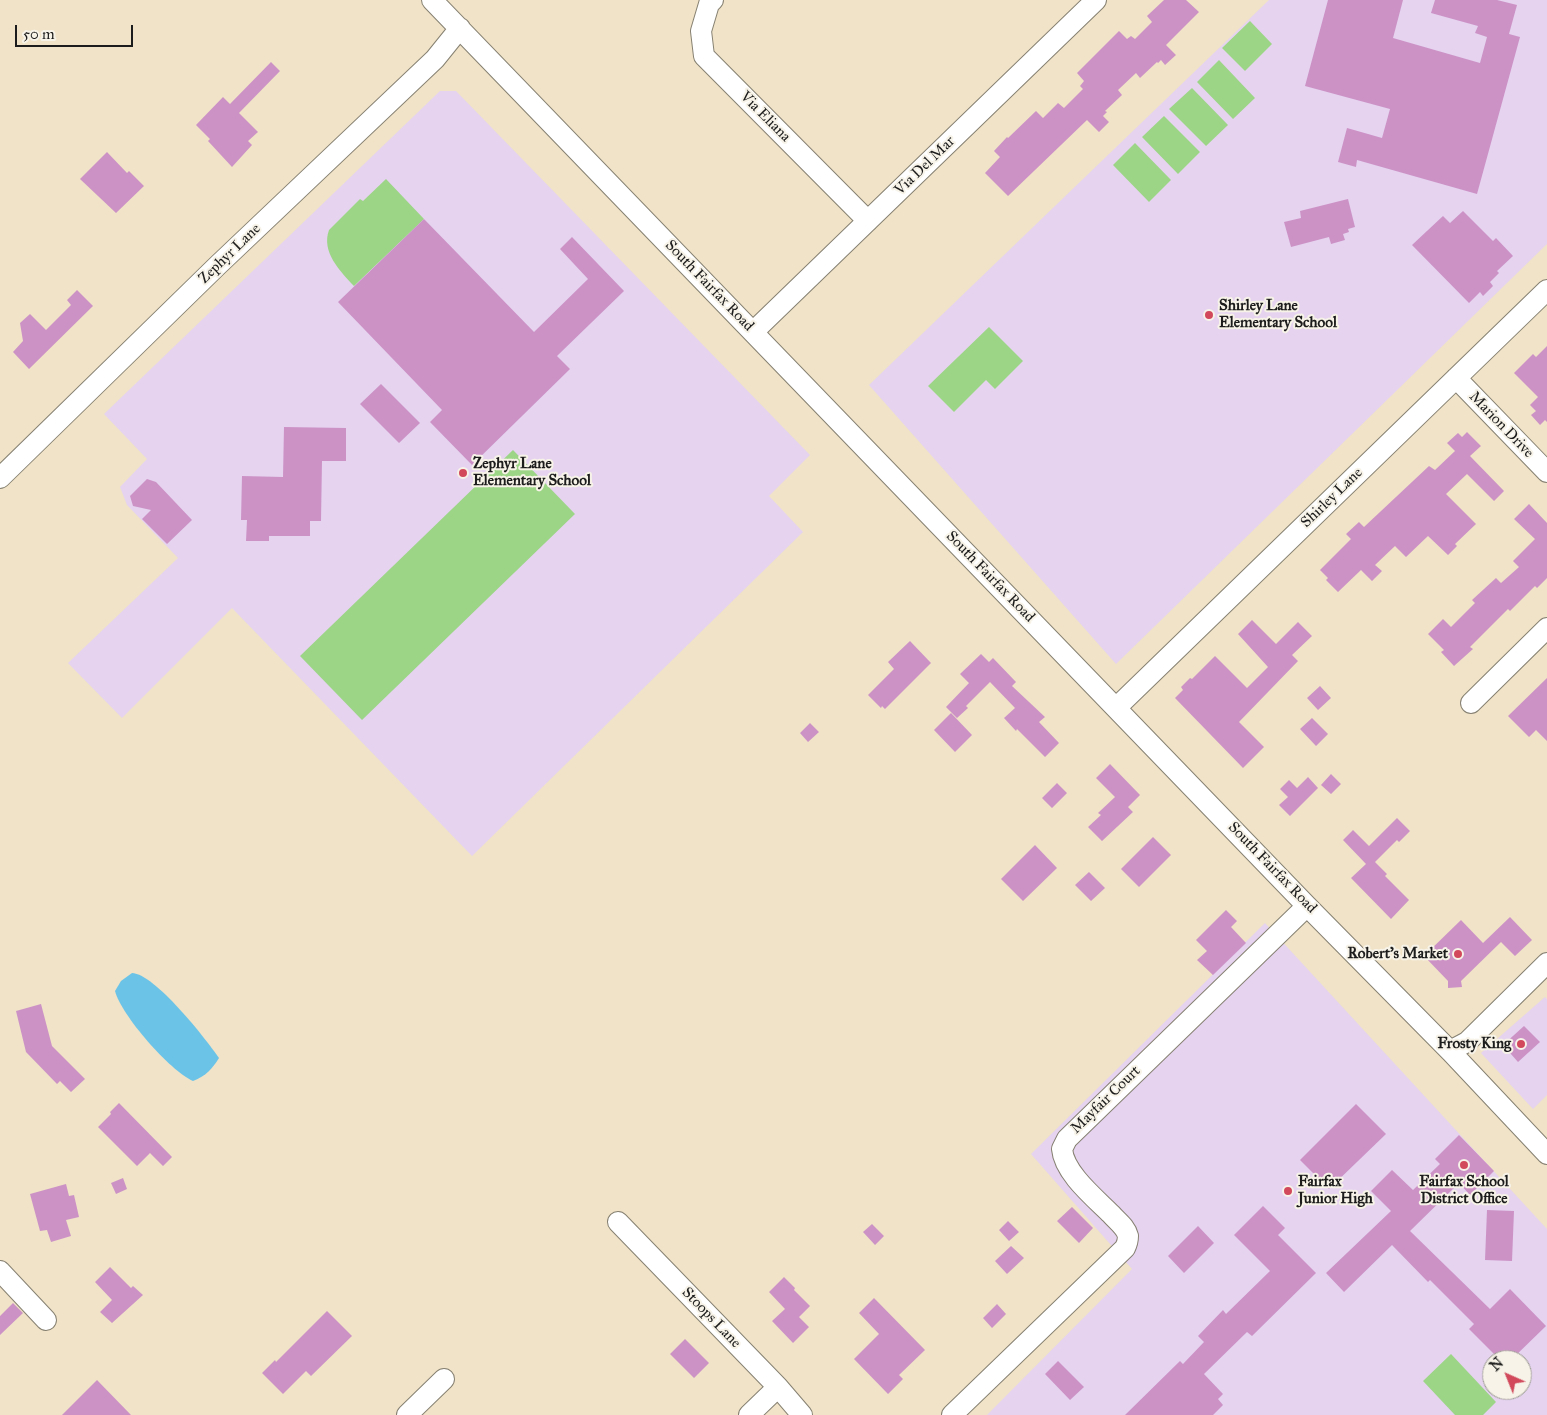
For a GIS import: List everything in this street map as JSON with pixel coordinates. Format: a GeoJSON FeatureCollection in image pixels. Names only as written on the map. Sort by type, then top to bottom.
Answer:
{"type":"FeatureCollection","features":[{"type":"Feature","properties":{"kind":"street","name":"South Fairfax Road"},"geometry":{"type":"LineString","coordinates":[[432,0],[1307,906],[1450,1051],[1547,1154]]}},
{"type":"Feature","properties":{"kind":"street","name":"Via Eliana"},"geometry":{"type":"LineString","coordinates":[[713,0],[709,4],[701,31],[704,56],[868,221]]}},
{"type":"Feature","properties":{"kind":"street","name":"Via Del Mar"},"geometry":{"type":"LineString","coordinates":[[754,332],[1096,0]]}},
{"type":"Feature","properties":{"kind":"street","name":"Zephyr Lane"},"geometry":{"type":"LineString","coordinates":[[0,478],[217,266],[435,59],[460,28]]}},
{"type":"Feature","properties":{"kind":"street","name":"Shirley Lane"},"geometry":{"type":"LineString","coordinates":[[1116,707],[1547,290]]}},
{"type":"Feature","properties":{"kind":"street","name":"Marion Drive"},"geometry":{"type":"LineString","coordinates":[[1456,378],[1547,472]]}},
{"type":"Feature","properties":{"kind":"street"},"geometry":{"type":"LineString","coordinates":[[1471,702],[1547,628]]}},
{"type":"Feature","properties":{"kind":"street","name":"Mayfair Court"},"geometry":{"type":"LineString","coordinates":[[952,1415],[1125,1248],[1128,1238],[1122,1225],[1074,1176],[1065,1163],[1062,1150],[1067,1139],[1307,906]]}},
{"type":"Feature","properties":{"kind":"street"},"geometry":{"type":"LineString","coordinates":[[1450,1051],[1467,1042],[1547,964]]}},
{"type":"Feature","properties":{"kind":"street","name":"Stoops Lane"},"geometry":{"type":"LineString","coordinates":[[618,1222],[778,1387],[802,1415]]}},
{"type":"Feature","properties":{"kind":"street"},"geometry":{"type":"LineString","coordinates":[[0,1271],[46,1320]]}},
{"type":"Feature","properties":{"kind":"street"},"geometry":{"type":"LineString","coordinates":[[407,1415],[444,1379]]}},
{"type":"Feature","properties":{"kind":"street"},"geometry":{"type":"LineString","coordinates":[[749,1415],[778,1387]]}},
{"type":"Feature","properties":{"kind":"shaded area","name":"Shirley Lane Elementary School"},"geometry":{"type":"Polygon","coordinates":[[[1269,0],[1547,0],[1547,244],[1116,664],[869,385],[1269,0]]]}},
{"type":"Feature","properties":{"kind":"shaded area","name":"Zephyr Lane Elementary School"},"geometry":{"type":"Polygon","coordinates":[[[440,91],[456,91],[810,455],[769,496],[803,532],[472,856],[232,608],[122,718],[68,663],[178,558],[127,505],[120,487],[147,459],[104,414],[440,91]]]}},
{"type":"Feature","properties":{"kind":"shaded area","name":"Fairfax Junior High"},"geometry":{"type":"Polygon","coordinates":[[[1265,923],[1547,1229],[1547,1415],[987,1415],[1132,1269],[1031,1154],[1265,923]]]}},
{"type":"Feature","properties":{"kind":"shaded area"},"geometry":{"type":"Polygon","coordinates":[[[1545,997],[1547,999],[1547,1095],[1533,1109],[1481,1053],[1545,997]]]}},
{"type":"Feature","properties":{"kind":"green space"},"geometry":{"type":"Polygon","coordinates":[[[1250,21],[1272,44],[1245,71],[1222,48],[1250,21]]]}},
{"type":"Feature","properties":{"kind":"green space"},"geometry":{"type":"Polygon","coordinates":[[[1219,60],[1255,98],[1233,119],[1197,82],[1219,60]]]}},
{"type":"Feature","properties":{"kind":"green space"},"geometry":{"type":"Polygon","coordinates":[[[1192,88],[1228,125],[1206,146],[1169,109],[1192,88]]]}},
{"type":"Feature","properties":{"kind":"green space"},"geometry":{"type":"Polygon","coordinates":[[[1164,116],[1200,152],[1178,174],[1142,137],[1164,116]]]}},
{"type":"Feature","properties":{"kind":"green space"},"geometry":{"type":"Polygon","coordinates":[[[1135,143],[1171,180],[1149,202],[1113,165],[1135,143]]]}},
{"type":"Feature","properties":{"kind":"green space"},"geometry":{"type":"Polygon","coordinates":[[[386,179],[424,219],[354,286],[333,261],[328,246],[329,230],[360,199],[363,201],[386,179]]]}},
{"type":"Feature","properties":{"kind":"green space"},"geometry":{"type":"Polygon","coordinates":[[[989,327],[1023,361],[995,389],[986,380],[954,412],[928,386],[989,327]]]}},
{"type":"Feature","properties":{"kind":"green space"},"geometry":{"type":"Polygon","coordinates":[[[513,450],[575,514],[362,720],[300,656],[513,450]]]}},
{"type":"Feature","properties":{"kind":"green space"},"geometry":{"type":"Polygon","coordinates":[[[1451,1354],[1482,1387],[1482,1400],[1494,1400],[1496,1402],[1483,1415],[1455,1415],[1423,1381],[1451,1354]]]}},
{"type":"Feature","properties":{"kind":"water"},"geometry":{"type":"Polygon","coordinates":[[[132,973],[142,976],[166,995],[203,1036],[219,1058],[211,1069],[198,1079],[193,1081],[172,1066],[126,1014],[115,991],[121,981],[132,973]]]}},
{"type":"Feature","properties":{"kind":"building"},"geometry":{"type":"Polygon","coordinates":[[[1164,0],[1186,0],[1199,12],[1166,45],[1176,55],[1165,65],[1161,60],[1157,62],[1140,78],[1136,73],[1118,90],[1122,95],[1105,111],[1107,112],[1103,116],[1109,122],[1099,132],[1087,120],[1008,196],[985,173],[1000,157],[994,151],[1036,111],[1043,118],[1058,103],[1064,108],[1083,89],[1080,86],[1084,81],[1077,73],[1119,31],[1127,39],[1131,36],[1135,39],[1152,22],[1147,16],[1164,0]]]}},
{"type":"Feature","properties":{"kind":"building"},"geometry":{"type":"Polygon","coordinates":[[[1328,0],[1403,0],[1393,38],[1480,63],[1487,37],[1475,33],[1478,26],[1431,13],[1435,0],[1497,0],[1517,5],[1509,34],[1520,37],[1477,194],[1357,160],[1356,167],[1338,162],[1347,128],[1382,138],[1390,109],[1305,86],[1328,0]]]}},
{"type":"Feature","properties":{"kind":"building"},"geometry":{"type":"Polygon","coordinates":[[[271,62],[280,71],[239,113],[258,132],[248,141],[252,145],[232,167],[208,141],[210,139],[196,125],[223,97],[230,104],[271,62]]]}},
{"type":"Feature","properties":{"kind":"building"},"geometry":{"type":"Polygon","coordinates":[[[107,152],[127,173],[129,171],[144,186],[116,213],[80,179],[107,152]]]}},
{"type":"Feature","properties":{"kind":"building"},"geometry":{"type":"Polygon","coordinates":[[[1348,199],[1355,227],[1348,229],[1349,232],[1343,234],[1345,240],[1331,244],[1329,237],[1291,247],[1284,222],[1301,218],[1300,211],[1348,199]]]}},
{"type":"Feature","properties":{"kind":"building"},"geometry":{"type":"Polygon","coordinates":[[[1463,211],[1493,241],[1496,238],[1513,256],[1497,271],[1499,273],[1490,282],[1493,286],[1483,296],[1480,292],[1469,303],[1412,245],[1443,216],[1450,223],[1463,211]]]}},
{"type":"Feature","properties":{"kind":"building"},"geometry":{"type":"Polygon","coordinates":[[[424,219],[534,332],[588,279],[560,249],[572,237],[624,291],[557,356],[570,369],[472,465],[430,422],[442,410],[338,302],[424,219]]]}},
{"type":"Feature","properties":{"kind":"building"},"geometry":{"type":"Polygon","coordinates":[[[77,290],[93,306],[29,369],[13,352],[23,341],[20,323],[30,314],[46,330],[71,305],[67,300],[77,290]]]}},
{"type":"Feature","properties":{"kind":"building"},"geometry":{"type":"Polygon","coordinates":[[[1547,346],[1547,422],[1545,420],[1540,425],[1531,415],[1536,411],[1530,405],[1538,397],[1514,373],[1533,354],[1536,357],[1547,346]]]}},
{"type":"Feature","properties":{"kind":"building"},"geometry":{"type":"Polygon","coordinates":[[[381,384],[420,423],[399,443],[360,404],[381,384]]]}},
{"type":"Feature","properties":{"kind":"building"},"geometry":{"type":"Polygon","coordinates":[[[284,427],[346,428],[346,461],[322,461],[321,521],[310,521],[310,536],[269,536],[269,541],[246,541],[247,520],[241,520],[242,476],[283,477],[284,427]]]}},
{"type":"Feature","properties":{"kind":"building"},"geometry":{"type":"Polygon","coordinates":[[[1467,432],[1481,446],[1470,456],[1504,491],[1494,501],[1467,474],[1446,494],[1476,524],[1455,544],[1457,546],[1448,555],[1428,536],[1406,557],[1395,546],[1375,565],[1382,571],[1372,581],[1361,570],[1338,592],[1326,580],[1328,578],[1320,570],[1351,539],[1346,534],[1359,522],[1364,527],[1429,466],[1435,470],[1455,451],[1447,443],[1458,433],[1462,437],[1467,432]]]}},
{"type":"Feature","properties":{"kind":"building"},"geometry":{"type":"Polygon","coordinates":[[[147,479],[156,482],[192,520],[167,544],[142,519],[151,510],[133,506],[130,496],[147,479]]]}},
{"type":"Feature","properties":{"kind":"building"},"geometry":{"type":"Polygon","coordinates":[[[1529,504],[1547,523],[1547,578],[1537,588],[1535,586],[1510,611],[1508,609],[1470,647],[1473,649],[1454,666],[1441,652],[1444,650],[1428,634],[1443,619],[1451,627],[1475,603],[1472,600],[1496,578],[1501,583],[1519,567],[1513,561],[1535,539],[1514,519],[1529,504]]]}},
{"type":"Feature","properties":{"kind":"building"},"geometry":{"type":"Polygon","coordinates":[[[1252,620],[1276,644],[1298,622],[1312,636],[1292,655],[1298,661],[1239,722],[1264,747],[1243,768],[1175,698],[1183,690],[1181,687],[1215,656],[1247,688],[1268,667],[1238,634],[1252,620]]]}},
{"type":"Feature","properties":{"kind":"building"},"geometry":{"type":"Polygon","coordinates":[[[910,641],[931,663],[885,709],[882,706],[881,708],[868,695],[894,669],[888,662],[910,641]]]}},
{"type":"Feature","properties":{"kind":"building"},"geometry":{"type":"Polygon","coordinates":[[[981,654],[989,662],[993,658],[1016,682],[1012,686],[1045,717],[1039,722],[1059,743],[1045,757],[1004,718],[1015,708],[990,682],[957,718],[946,707],[969,683],[960,674],[981,654]]]}},
{"type":"Feature","properties":{"kind":"building"},"geometry":{"type":"Polygon","coordinates":[[[1547,678],[1547,741],[1536,730],[1529,737],[1508,716],[1547,678]]]}},
{"type":"Feature","properties":{"kind":"building"},"geometry":{"type":"Polygon","coordinates":[[[1320,686],[1331,698],[1318,710],[1307,698],[1320,686]]]}},
{"type":"Feature","properties":{"kind":"building"},"geometry":{"type":"Polygon","coordinates":[[[951,713],[972,735],[955,752],[934,730],[951,713]]]}},
{"type":"Feature","properties":{"kind":"building"},"geometry":{"type":"Polygon","coordinates":[[[1312,718],[1328,734],[1316,746],[1300,729],[1312,718]]]}},
{"type":"Feature","properties":{"kind":"building"},"geometry":{"type":"Polygon","coordinates":[[[810,723],[819,732],[808,742],[800,733],[810,723]]]}},
{"type":"Feature","properties":{"kind":"building"},"geometry":{"type":"Polygon","coordinates":[[[1110,764],[1140,795],[1128,807],[1133,812],[1102,841],[1088,827],[1101,815],[1098,813],[1115,797],[1096,778],[1110,764]]]}},
{"type":"Feature","properties":{"kind":"building"},"geometry":{"type":"Polygon","coordinates":[[[1331,774],[1341,784],[1331,794],[1321,785],[1331,774]]]}},
{"type":"Feature","properties":{"kind":"building"},"geometry":{"type":"Polygon","coordinates":[[[1308,777],[1318,788],[1290,816],[1279,805],[1288,797],[1280,789],[1289,780],[1297,788],[1308,777]]]}},
{"type":"Feature","properties":{"kind":"building"},"geometry":{"type":"Polygon","coordinates":[[[1057,783],[1067,793],[1052,808],[1042,798],[1057,783]]]}},
{"type":"Feature","properties":{"kind":"building"},"geometry":{"type":"Polygon","coordinates":[[[1397,818],[1410,831],[1399,842],[1397,840],[1375,862],[1387,874],[1385,876],[1409,900],[1391,919],[1351,878],[1366,864],[1343,840],[1353,830],[1369,846],[1397,818]]]}},
{"type":"Feature","properties":{"kind":"building"},"geometry":{"type":"Polygon","coordinates":[[[1153,837],[1171,855],[1139,887],[1121,869],[1153,837]]]}},
{"type":"Feature","properties":{"kind":"building"},"geometry":{"type":"Polygon","coordinates":[[[1035,845],[1057,868],[1023,901],[1001,879],[1035,845]]]}},
{"type":"Feature","properties":{"kind":"building"},"geometry":{"type":"Polygon","coordinates":[[[1089,872],[1105,888],[1091,901],[1075,885],[1089,872]]]}},
{"type":"Feature","properties":{"kind":"building"},"geometry":{"type":"Polygon","coordinates":[[[1226,910],[1237,921],[1231,927],[1246,943],[1213,975],[1197,960],[1207,951],[1196,940],[1226,910]]]}},
{"type":"Feature","properties":{"kind":"building","name":"Robert's Market"},"geometry":{"type":"Polygon","coordinates":[[[1510,917],[1532,940],[1515,956],[1501,942],[1461,981],[1462,987],[1448,988],[1448,981],[1424,956],[1461,920],[1483,943],[1510,917]]]}},
{"type":"Feature","properties":{"kind":"building"},"geometry":{"type":"Polygon","coordinates":[[[41,1004],[52,1046],[85,1079],[71,1092],[60,1081],[57,1084],[26,1052],[16,1011],[41,1004]]]}},
{"type":"Feature","properties":{"kind":"building","name":"Frosty King"},"geometry":{"type":"Polygon","coordinates":[[[1524,1026],[1540,1042],[1518,1062],[1503,1045],[1524,1026]]]}},
{"type":"Feature","properties":{"kind":"building"},"geometry":{"type":"Polygon","coordinates":[[[119,1103],[172,1157],[163,1166],[150,1153],[137,1166],[98,1127],[119,1103]]]}},
{"type":"Feature","properties":{"kind":"building"},"geometry":{"type":"Polygon","coordinates":[[[1356,1104],[1386,1134],[1329,1189],[1300,1160],[1356,1104]]]}},
{"type":"Feature","properties":{"kind":"building"},"geometry":{"type":"Polygon","coordinates":[[[1459,1135],[1494,1171],[1470,1195],[1459,1183],[1410,1231],[1490,1309],[1510,1289],[1546,1326],[1521,1350],[1490,1350],[1469,1329],[1474,1324],[1430,1280],[1428,1282],[1392,1245],[1344,1292],[1326,1273],[1391,1211],[1371,1191],[1392,1170],[1413,1190],[1440,1164],[1435,1159],[1459,1135]]]}},
{"type":"Feature","properties":{"kind":"building"},"geometry":{"type":"Polygon","coordinates":[[[123,1178],[127,1189],[116,1194],[111,1183],[123,1178]]]}},
{"type":"Feature","properties":{"kind":"building"},"geometry":{"type":"Polygon","coordinates":[[[66,1184],[69,1196],[74,1195],[79,1217],[66,1220],[71,1236],[51,1242],[47,1230],[40,1231],[30,1194],[66,1184]]]}},
{"type":"Feature","properties":{"kind":"building"},"geometry":{"type":"Polygon","coordinates":[[[1263,1206],[1285,1228],[1278,1235],[1316,1273],[1252,1336],[1247,1332],[1204,1374],[1223,1394],[1218,1399],[1223,1405],[1213,1415],[1125,1415],[1180,1361],[1183,1364],[1204,1342],[1198,1336],[1223,1310],[1226,1314],[1270,1271],[1234,1235],[1263,1206]]]}},
{"type":"Feature","properties":{"kind":"building"},"geometry":{"type":"Polygon","coordinates":[[[1072,1207],[1093,1228],[1079,1243],[1057,1221],[1072,1207]]]}},
{"type":"Feature","properties":{"kind":"building"},"geometry":{"type":"Polygon","coordinates":[[[1487,1210],[1514,1211],[1512,1261],[1485,1260],[1487,1210]]]}},
{"type":"Feature","properties":{"kind":"building"},"geometry":{"type":"Polygon","coordinates":[[[1008,1221],[1019,1232],[1009,1241],[999,1230],[1008,1221]]]}},
{"type":"Feature","properties":{"kind":"building"},"geometry":{"type":"Polygon","coordinates":[[[872,1224],[884,1236],[875,1245],[863,1232],[872,1224]]]}},
{"type":"Feature","properties":{"kind":"building"},"geometry":{"type":"Polygon","coordinates":[[[1198,1226],[1214,1243],[1184,1273],[1168,1256],[1198,1226]]]}},
{"type":"Feature","properties":{"kind":"building"},"geometry":{"type":"Polygon","coordinates":[[[1011,1246],[1024,1258],[1007,1274],[995,1261],[1011,1246]]]}},
{"type":"Feature","properties":{"kind":"building"},"geometry":{"type":"Polygon","coordinates":[[[110,1267],[131,1288],[133,1286],[143,1295],[112,1323],[100,1312],[112,1300],[95,1282],[110,1267]]]}},
{"type":"Feature","properties":{"kind":"building"},"geometry":{"type":"Polygon","coordinates":[[[784,1277],[810,1306],[799,1317],[809,1327],[793,1343],[772,1321],[785,1309],[769,1292],[784,1277]]]}},
{"type":"Feature","properties":{"kind":"building"},"geometry":{"type":"Polygon","coordinates":[[[874,1298],[925,1350],[899,1375],[903,1379],[888,1394],[854,1359],[879,1334],[859,1313],[874,1298]]]}},
{"type":"Feature","properties":{"kind":"building"},"geometry":{"type":"Polygon","coordinates":[[[13,1303],[23,1313],[0,1335],[0,1316],[13,1303]]]}},
{"type":"Feature","properties":{"kind":"building"},"geometry":{"type":"Polygon","coordinates":[[[997,1304],[1006,1314],[992,1328],[983,1318],[997,1304]]]}},
{"type":"Feature","properties":{"kind":"building"},"geometry":{"type":"Polygon","coordinates":[[[327,1311],[352,1336],[311,1376],[306,1371],[283,1394],[262,1373],[275,1360],[276,1362],[327,1311]]]}},
{"type":"Feature","properties":{"kind":"building"},"geometry":{"type":"Polygon","coordinates":[[[685,1339],[709,1363],[694,1378],[670,1354],[685,1339]]]}},
{"type":"Feature","properties":{"kind":"building"},"geometry":{"type":"Polygon","coordinates":[[[1058,1361],[1084,1387],[1070,1400],[1045,1374],[1058,1361]]]}},
{"type":"Feature","properties":{"kind":"building"},"geometry":{"type":"Polygon","coordinates":[[[97,1380],[131,1415],[62,1415],[97,1380]]]}},
{"type":"Feature","properties":{"kind":"place","name":"Shirley Lane Elementary School"},"geometry":{"type":"Point","coordinates":[1209,315]}},
{"type":"Feature","properties":{"kind":"place","name":"Zephyr Lane Elementary School"},"geometry":{"type":"Point","coordinates":[463,473]}},
{"type":"Feature","properties":{"kind":"place","name":"Robert's Market"},"geometry":{"type":"Point","coordinates":[1458,954]}},
{"type":"Feature","properties":{"kind":"place","name":"Frosty King"},"geometry":{"type":"Point","coordinates":[1521,1044]}},
{"type":"Feature","properties":{"kind":"place","name":"Fairfax School District Office"},"geometry":{"type":"Point","coordinates":[1464,1165]}},
{"type":"Feature","properties":{"kind":"place","name":"Fairfax Junior High"},"geometry":{"type":"Point","coordinates":[1288,1191]}}]}
